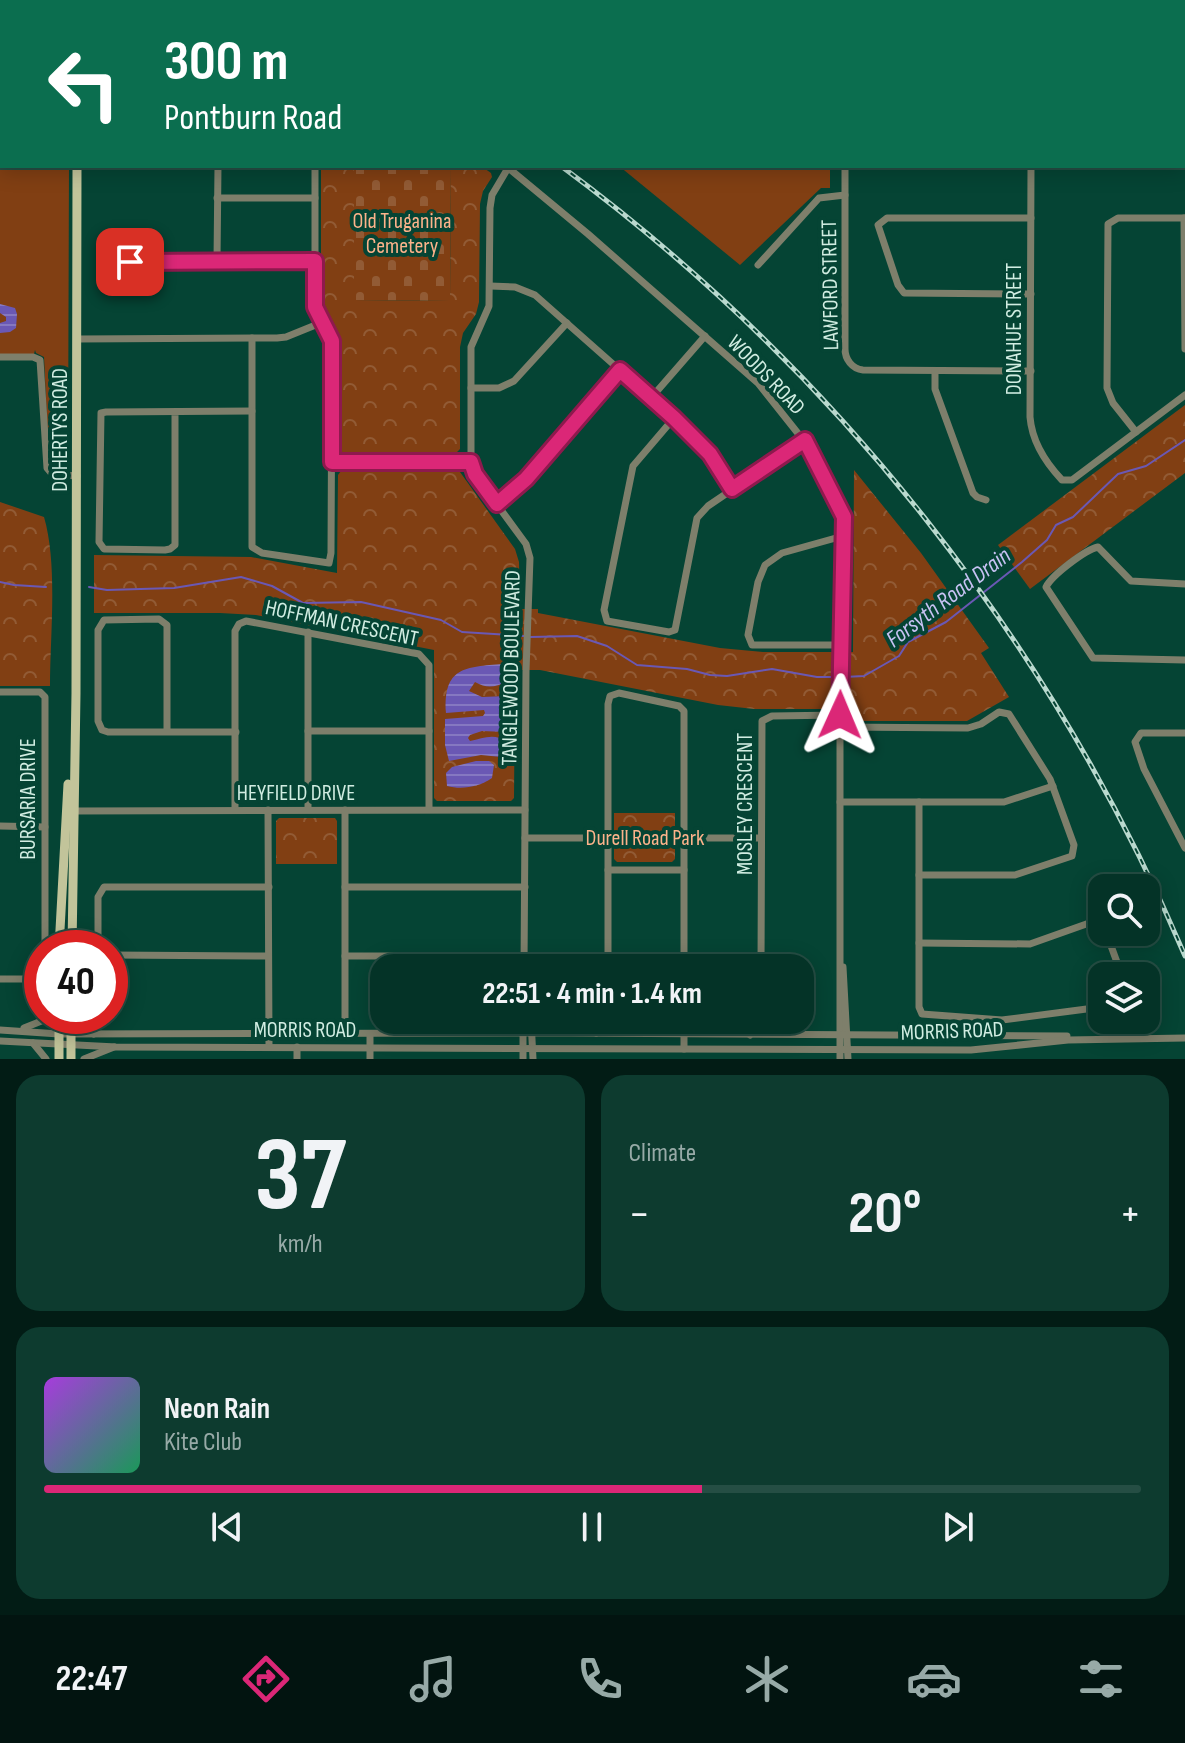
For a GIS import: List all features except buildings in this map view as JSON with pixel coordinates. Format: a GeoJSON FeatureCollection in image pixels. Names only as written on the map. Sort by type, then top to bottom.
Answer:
{"type":"FeatureCollection","features":[{"type":"Feature","properties":{"kind":"main road","name":"DOHERTYS ROAD"},"geometry":{"type":"LineString","coordinates":[[60,930],[76,693],[77,168]]}},
{"type":"Feature","properties":{"kind":"main road","name":"DOHERTYS ROAD"},"geometry":{"type":"LineString","coordinates":[[70,811],[72,930]]}},
{"type":"Feature","properties":{"kind":"main road"},"geometry":{"type":"LineString","coordinates":[[58,1034],[59,1059]]}},
{"type":"Feature","properties":{"kind":"main road"},"geometry":{"type":"LineString","coordinates":[[71,1034],[71,1059]]}},
{"type":"Feature","properties":{"kind":"street"},"geometry":{"type":"LineString","coordinates":[[217,261],[218,168]]}},
{"type":"Feature","properties":{"kind":"street"},"geometry":{"type":"LineString","coordinates":[[252,338],[252,547],[262,553],[329,563],[332,341],[315,307],[315,168]]}},
{"type":"Feature","properties":{"kind":"street"},"geometry":{"type":"LineString","coordinates":[[332,462],[471,462],[472,341],[488,313],[490,208],[492,195],[506,168]]}},
{"type":"Feature","properties":{"kind":"street","name":"WOODS ROAD"},"geometry":{"type":"LineString","coordinates":[[508,168],[758,383],[805,440],[844,517],[839,929],[844,1049]]}},
{"type":"Feature","properties":{"kind":"street","name":"LAWFORD STREET"},"geometry":{"type":"LineString","coordinates":[[845,168],[845,356],[860,370],[1031,371]]}},
{"type":"Feature","properties":{"kind":"street","name":"DONAHUE STREET"},"geometry":{"type":"LineString","coordinates":[[1031,168],[1033,435],[1040,451],[1064,481],[1072,480],[1136,432]]}},
{"type":"Feature","properties":{"kind":"street"},"geometry":{"type":"LineString","coordinates":[[758,265],[819,198],[845,195]]}},
{"type":"Feature","properties":{"kind":"street"},"geometry":{"type":"LineString","coordinates":[[217,198],[315,198]]}},
{"type":"Feature","properties":{"kind":"street"},"geometry":{"type":"LineString","coordinates":[[1031,218],[887,218],[880,222],[879,230],[898,285],[904,293],[1031,294]]}},
{"type":"Feature","properties":{"kind":"street"},"geometry":{"type":"LineString","coordinates":[[1185,349],[1184,218],[1118,218],[1108,224],[1107,388],[1113,403],[1136,432],[1185,395]]}},
{"type":"Feature","properties":{"kind":"street"},"geometry":{"type":"LineString","coordinates":[[130,262],[315,261]]}},
{"type":"Feature","properties":{"kind":"street"},"geometry":{"type":"LineString","coordinates":[[490,286],[526,290],[567,323],[710,454],[732,489]]}},
{"type":"Feature","properties":{"kind":"street"},"geometry":{"type":"LineString","coordinates":[[77,339],[286,337],[323,322]]}},
{"type":"Feature","properties":{"kind":"street"},"geometry":{"type":"LineString","coordinates":[[471,388],[499,388],[514,381],[567,323]]}},
{"type":"Feature","properties":{"kind":"street"},"geometry":{"type":"LineString","coordinates":[[651,398],[705,336]]}},
{"type":"Feature","properties":{"kind":"street"},"geometry":{"type":"LineString","coordinates":[[0,357],[33,357],[40,360],[47,468],[52,474],[77,476]]}},
{"type":"Feature","properties":{"kind":"street"},"geometry":{"type":"LineString","coordinates":[[497,504],[526,479],[620,370]]}},
{"type":"Feature","properties":{"kind":"street"},"geometry":{"type":"LineString","coordinates":[[935,371],[935,389],[973,493],[986,500]]}},
{"type":"Feature","properties":{"kind":"street"},"geometry":{"type":"LineString","coordinates":[[175,412],[173,548],[106,550],[99,546],[101,413],[175,412],[252,411]]}},
{"type":"Feature","properties":{"kind":"street"},"geometry":{"type":"LineString","coordinates":[[674,418],[633,466],[604,610],[607,621],[669,632],[675,630],[697,518],[708,506],[805,440]]}},
{"type":"Feature","properties":{"kind":"street","name":"TANGLEWOOD BOULEVARD"},"geometry":{"type":"LineString","coordinates":[[471,462],[475,474],[528,549],[525,954]]}},
{"type":"Feature","properties":{"kind":"street"},"geometry":{"type":"LineString","coordinates":[[841,646],[752,645],[748,635],[758,582],[765,565],[782,553],[843,536]]}},
{"type":"Feature","properties":{"kind":"street"},"geometry":{"type":"LineString","coordinates":[[1185,584],[1131,581],[1103,549],[1096,547],[1052,578],[1046,587],[1093,658],[1185,660]]}},
{"type":"Feature","properties":{"kind":"street"},"geometry":{"type":"LineString","coordinates":[[167,732],[168,628],[165,622],[159,619],[108,619],[99,625],[98,721],[102,730],[108,732],[167,732],[236,732]]}},
{"type":"Feature","properties":{"kind":"street","name":"HOFFMAN CRESCENT"},"geometry":{"type":"LineString","coordinates":[[235,809],[236,626],[246,621],[423,656],[429,665],[429,809]]}},
{"type":"Feature","properties":{"kind":"street"},"geometry":{"type":"LineString","coordinates":[[308,632],[308,809]]}},
{"type":"Feature","properties":{"kind":"street","name":"BURSARIA DRIVE"},"geometry":{"type":"LineString","coordinates":[[0,692],[40,692],[45,697],[45,930]]}},
{"type":"Feature","properties":{"kind":"street"},"geometry":{"type":"LineString","coordinates":[[608,954],[608,704],[610,696],[619,693],[682,708],[684,954]]}},
{"type":"Feature","properties":{"kind":"street"},"geometry":{"type":"LineString","coordinates":[[840,727],[968,728],[981,724],[999,712],[1009,714],[1053,786],[1074,853],[1024,874],[919,875]]}},
{"type":"Feature","properties":{"kind":"street","name":"MOSLEY CRESCENT"},"geometry":{"type":"LineString","coordinates":[[761,954],[762,721],[772,716],[840,715]]}},
{"type":"Feature","properties":{"kind":"street"},"geometry":{"type":"LineString","coordinates":[[308,731],[429,731]]}},
{"type":"Feature","properties":{"kind":"street"},"geometry":{"type":"LineString","coordinates":[[1185,733],[1143,733],[1137,735],[1135,744],[1185,848]]}},
{"type":"Feature","properties":{"kind":"street"},"geometry":{"type":"LineString","coordinates":[[840,802],[1004,802],[1053,786]]}},
{"type":"Feature","properties":{"kind":"street"},"geometry":{"type":"LineString","coordinates":[[919,802],[919,1007],[922,1014],[1002,1020],[1088,1009]]}},
{"type":"Feature","properties":{"kind":"street"},"geometry":{"type":"LineString","coordinates":[[268,810],[269,1047]]}},
{"type":"Feature","properties":{"kind":"street"},"geometry":{"type":"LineString","coordinates":[[345,810],[345,1034]]}},
{"type":"Feature","properties":{"kind":"street","name":"HEYFIELD DRIVE"},"geometry":{"type":"LineString","coordinates":[[70,811],[525,810]]}},
{"type":"Feature","properties":{"kind":"street"},"geometry":{"type":"LineString","coordinates":[[1176,830],[1185,825]]}},
{"type":"Feature","properties":{"kind":"street"},"geometry":{"type":"LineString","coordinates":[[0,826],[45,827]]}},
{"type":"Feature","properties":{"kind":"street"},"geometry":{"type":"LineString","coordinates":[[525,838],[608,838]]}},
{"type":"Feature","properties":{"kind":"street"},"geometry":{"type":"LineString","coordinates":[[684,838],[761,838]]}},
{"type":"Feature","properties":{"kind":"street"},"geometry":{"type":"LineString","coordinates":[[608,870],[684,870]]}},
{"type":"Feature","properties":{"kind":"street"},"geometry":{"type":"LineString","coordinates":[[98,930],[98,897],[104,887],[269,887]]}},
{"type":"Feature","properties":{"kind":"street"},"geometry":{"type":"LineString","coordinates":[[345,887],[525,887]]}},
{"type":"Feature","properties":{"kind":"street"},"geometry":{"type":"LineString","coordinates":[[919,943],[1030,944],[1088,923]]}},
{"type":"Feature","properties":{"kind":"street"},"geometry":{"type":"LineString","coordinates":[[128,955],[268,956]]}},
{"type":"Feature","properties":{"kind":"street"},"geometry":{"type":"LineString","coordinates":[[345,956],[370,956]]}},
{"type":"Feature","properties":{"kind":"street"},"geometry":{"type":"LineString","coordinates":[[0,979],[24,979]]}},
{"type":"Feature","properties":{"kind":"street"},"geometry":{"type":"LineString","coordinates":[[18,1030],[24,1028]]}},
{"type":"Feature","properties":{"kind":"street","name":"MORRIS ROAD"},"geometry":{"type":"LineString","coordinates":[[0,1030],[18,1030],[59,1040]]}},
{"type":"Feature","properties":{"kind":"street","name":"MORRIS ROAD"},"geometry":{"type":"LineString","coordinates":[[71,1040],[94,1034]]}},
{"type":"Feature","properties":{"kind":"street","name":"MORRIS ROAD"},"geometry":{"type":"LineString","coordinates":[[128,1034],[370,1034]]}},
{"type":"Feature","properties":{"kind":"street"},"geometry":{"type":"LineString","coordinates":[[370,1034],[370,1059]]}},
{"type":"Feature","properties":{"kind":"street"},"geometry":{"type":"LineString","coordinates":[[523,1059],[528,1034]]}},
{"type":"Feature","properties":{"kind":"street"},"geometry":{"type":"LineString","coordinates":[[528,1034],[533,1059]]}},
{"type":"Feature","properties":{"kind":"street"},"geometry":{"type":"LineString","coordinates":[[684,1034],[684,1049]]}},
{"type":"Feature","properties":{"kind":"street","name":"MORRIS ROAD"},"geometry":{"type":"LineString","coordinates":[[684,1034],[1185,1037]]}},
{"type":"Feature","properties":{"kind":"street"},"geometry":{"type":"LineString","coordinates":[[987,1035],[988,1048]]}},
{"type":"Feature","properties":{"kind":"street","name":"MORRIS ROAD"},"geometry":{"type":"LineString","coordinates":[[0,1041],[33,1043],[71,1040],[116,1047],[844,1049],[988,1048],[1068,1040],[1185,1037]]}},
{"type":"Feature","properties":{"kind":"street"},"geometry":{"type":"LineString","coordinates":[[33,1043],[46,1059]]}},
{"type":"Feature","properties":{"kind":"street"},"geometry":{"type":"LineString","coordinates":[[84,1059],[116,1047]]}},
{"type":"Feature","properties":{"kind":"street"},"geometry":{"type":"LineString","coordinates":[[297,1047],[297,1059]]}},
{"type":"Feature","properties":{"kind":"street"},"geometry":{"type":"LineString","coordinates":[[446,1047],[446,1059]]}},
{"type":"Feature","properties":{"kind":"street"},"geometry":{"type":"LineString","coordinates":[[840,1059],[844,1049]]}},
{"type":"Feature","properties":{"kind":"street"},"geometry":{"type":"LineString","coordinates":[[844,1049],[848,1059]]}},
{"type":"Feature","properties":{"kind":"green space"},"geometry":{"type":"Polygon","coordinates":[[[0,168],[69,168],[68,467],[49,463],[44,357],[35,350],[34,354],[0,354],[0,168]]]}},
{"type":"Feature","properties":{"kind":"green space"},"geometry":{"type":"Polygon","coordinates":[[[321,168],[354,168],[354,300],[450,301],[451,168],[484,168],[491,173],[480,204],[479,302],[476,314],[463,333],[460,347],[460,449],[457,452],[341,452],[338,449],[337,339],[321,302],[321,168]]]}},
{"type":"Feature","properties":{"kind":"green space","name":"Old Truganina Cemetery"},"geometry":{"type":"Polygon","coordinates":[[[354,168],[451,168],[450,301],[353,300],[354,168]]]}},
{"type":"Feature","properties":{"kind":"green space"},"geometry":{"type":"Polygon","coordinates":[[[621,168],[830,168],[830,188],[821,188],[740,265],[621,168]]]}},
{"type":"Feature","properties":{"kind":"green space"},"geometry":{"type":"Polygon","coordinates":[[[1185,405],[1185,473],[1030,589],[998,545],[1185,405]]]}},
{"type":"Feature","properties":{"kind":"green space"},"geometry":{"type":"Polygon","coordinates":[[[854,470],[921,553],[989,648],[981,653],[1009,697],[967,721],[857,721],[832,709],[754,709],[718,705],[540,670],[515,670],[514,798],[511,801],[437,801],[434,798],[434,650],[256,615],[94,613],[94,555],[251,557],[337,573],[338,475],[341,471],[460,472],[515,549],[519,562],[520,609],[538,609],[538,613],[720,648],[763,652],[853,652],[854,470]]]}},
{"type":"Feature","properties":{"kind":"green space"},"geometry":{"type":"Polygon","coordinates":[[[0,502],[44,517],[52,578],[50,686],[0,686],[0,502]]]}},
{"type":"Feature","properties":{"kind":"green space","name":"Durell Road Park"},"geometry":{"type":"Polygon","coordinates":[[[614,813],[675,813],[675,859],[672,862],[617,862],[614,859],[614,813]]]}},
{"type":"Feature","properties":{"kind":"green space"},"geometry":{"type":"Polygon","coordinates":[[[279,818],[335,818],[337,864],[276,864],[276,821],[279,818]]]}},
{"type":"Feature","properties":{"kind":"shaded area"},"geometry":{"type":"Polygon","coordinates":[[[0,304],[15,308],[16,328],[10,332],[0,333],[0,323],[6,321],[6,317],[0,313],[0,304]]]}},
{"type":"Feature","properties":{"kind":"shaded area"},"geometry":{"type":"Polygon","coordinates":[[[503,664],[510,669],[507,682],[483,686],[475,682],[469,691],[482,697],[507,696],[506,732],[482,731],[468,738],[470,741],[493,737],[506,741],[501,757],[481,755],[449,761],[445,745],[445,719],[483,716],[485,713],[484,710],[446,713],[448,686],[459,672],[478,666],[503,664]]]}},
{"type":"Feature","properties":{"kind":"shaded area"},"geometry":{"type":"Polygon","coordinates":[[[489,761],[494,765],[492,778],[470,787],[447,786],[446,773],[452,767],[489,761]]]}},
{"type":"Feature","properties":{"kind":"waterway","name":"Forsyth Road Drain"},"geometry":{"type":"LineString","coordinates":[[844,677],[864,676],[899,656],[908,642],[946,622],[1022,562],[1047,540],[1056,525],[1073,517],[1118,474],[1146,466],[1185,440]]}},
{"type":"Feature","properties":{"kind":"waterway","name":"Forsyth Road Drain"},"geometry":{"type":"LineString","coordinates":[[89,587],[107,590],[174,588],[241,577],[272,586],[303,603],[361,602],[441,620],[462,632],[524,636]]}},
{"type":"Feature","properties":{"kind":"waterway","name":"Forsyth Road Drain"},"geometry":{"type":"LineString","coordinates":[[0,582],[46,587]]}},
{"type":"Feature","properties":{"kind":"waterway","name":"Forsyth Road Drain"},"geometry":{"type":"LineString","coordinates":[[530,637],[577,636],[607,646],[637,665],[687,669],[710,675],[727,676],[772,669],[817,677],[838,677]]}},
{"type":"Feature","properties":{"kind":"railway"},"geometry":{"type":"LineString","coordinates":[[564,168],[661,245],[755,331],[844,422],[926,519],[1001,622],[1070,729],[1131,840],[1185,956]]}},
{"type":"Feature","properties":{"kind":"route"},"geometry":{"type":"LineString","coordinates":[[130,262],[315,261],[315,307],[332,341],[332,462],[471,462],[475,474],[497,504],[526,479],[620,370],[710,454],[732,489],[805,440],[844,517],[840,715]]}}]}
